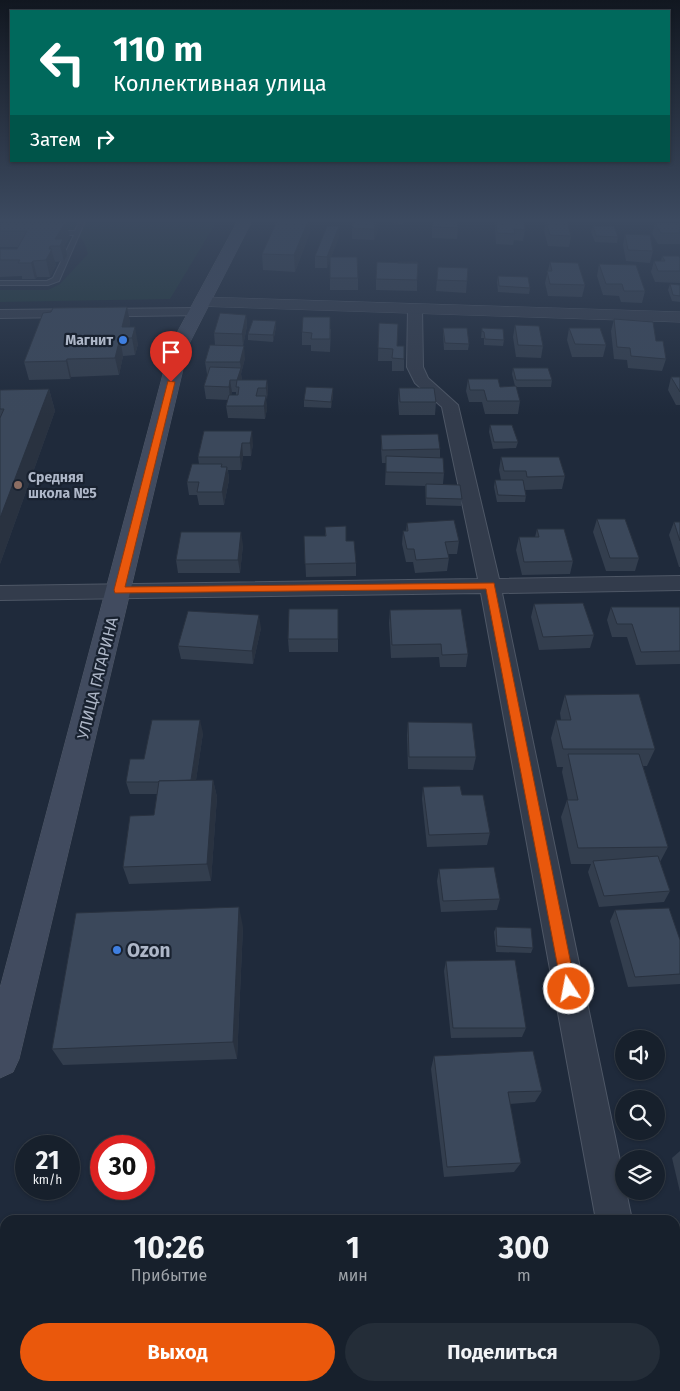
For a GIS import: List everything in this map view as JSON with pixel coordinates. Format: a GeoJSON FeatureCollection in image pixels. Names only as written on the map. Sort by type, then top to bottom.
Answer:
{"type":"FeatureCollection","features":[{"type":"Feature","properties":{"kind":"main road","name":"УЛИЦА ГАГАРИНА"},"geometry":{"type":"LineString","coordinates":[[0,1059],[180,344],[211,286]]}},
{"type":"Feature","properties":{"kind":"street"},"geometry":{"type":"LineString","coordinates":[[0,314],[200,307],[415,309],[680,317]]}},
{"type":"Feature","properties":{"kind":"street"},"geometry":{"type":"LineString","coordinates":[[415,309],[415,367],[421,380],[450,405],[490,586],[613,1215]]}},
{"type":"Feature","properties":{"kind":"street"},"geometry":{"type":"LineString","coordinates":[[0,593],[680,583]]}},
{"type":"Feature","properties":{"kind":"green space"},"geometry":{"type":"Polygon","coordinates":[[[56,286],[178,286],[170,299],[0,302],[0,290],[48,290],[56,286]]]}},
{"type":"Feature","properties":{"kind":"building"},"geometry":{"type":"Polygon","coordinates":[[[499,286],[530,286],[530,288],[499,286]]]}},
{"type":"Feature","properties":{"kind":"building"},"geometry":{"type":"Polygon","coordinates":[[[623,286],[643,286],[645,291],[624,291],[623,286]]]}},
{"type":"Feature","properties":{"kind":"building"},"geometry":{"type":"Polygon","coordinates":[[[671,286],[680,286],[680,296],[673,295],[671,286]]]}},
{"type":"Feature","properties":{"kind":"building"},"geometry":{"type":"Polygon","coordinates":[[[127,307],[122,327],[135,327],[132,338],[120,338],[115,358],[24,362],[43,313],[51,312],[53,308],[127,307]]]}},
{"type":"Feature","properties":{"kind":"building"},"geometry":{"type":"Polygon","coordinates":[[[220,313],[246,315],[242,334],[214,333],[220,313]]]}},
{"type":"Feature","properties":{"kind":"building"},"geometry":{"type":"Polygon","coordinates":[[[303,317],[330,317],[330,339],[311,339],[312,333],[302,332],[303,317]]]}},
{"type":"Feature","properties":{"kind":"building"},"geometry":{"type":"Polygon","coordinates":[[[614,319],[653,322],[656,341],[663,341],[666,359],[631,356],[630,348],[617,347],[614,319]]]}},
{"type":"Feature","properties":{"kind":"building"},"geometry":{"type":"Polygon","coordinates":[[[253,320],[276,321],[273,335],[248,334],[253,320]]]}},
{"type":"Feature","properties":{"kind":"building"},"geometry":{"type":"Polygon","coordinates":[[[379,323],[398,324],[397,346],[404,346],[404,359],[392,358],[393,349],[378,348],[379,323]]]}},
{"type":"Feature","properties":{"kind":"building"},"geometry":{"type":"Polygon","coordinates":[[[515,325],[539,326],[543,346],[518,345],[515,325]]]}},
{"type":"Feature","properties":{"kind":"building"},"geometry":{"type":"Polygon","coordinates":[[[443,328],[467,328],[469,344],[445,343],[443,328]]]}},
{"type":"Feature","properties":{"kind":"building"},"geometry":{"type":"Polygon","coordinates":[[[482,328],[503,329],[504,340],[485,339],[482,328]]]}},
{"type":"Feature","properties":{"kind":"building"},"geometry":{"type":"Polygon","coordinates":[[[569,328],[600,328],[606,345],[575,344],[569,328]]]}},
{"type":"Feature","properties":{"kind":"building"},"geometry":{"type":"Polygon","coordinates":[[[210,345],[244,346],[240,362],[205,362],[210,345]]]}},
{"type":"Feature","properties":{"kind":"building"},"geometry":{"type":"Polygon","coordinates":[[[210,367],[241,368],[237,380],[230,380],[229,387],[204,386],[210,367]]]}},
{"type":"Feature","properties":{"kind":"building"},"geometry":{"type":"Polygon","coordinates":[[[513,368],[548,368],[552,380],[516,380],[513,368]]]}},
{"type":"Feature","properties":{"kind":"building"},"geometry":{"type":"Polygon","coordinates":[[[671,377],[680,377],[680,392],[671,377]]]}},
{"type":"Feature","properties":{"kind":"building"},"geometry":{"type":"Polygon","coordinates":[[[468,379],[498,379],[500,387],[516,386],[520,401],[487,401],[484,390],[470,390],[468,379]]]}},
{"type":"Feature","properties":{"kind":"building"},"geometry":{"type":"Polygon","coordinates":[[[237,380],[267,380],[266,388],[258,388],[256,396],[266,396],[264,406],[226,406],[229,395],[238,395],[239,387],[236,387],[237,380]]]}},
{"type":"Feature","properties":{"kind":"building"},"geometry":{"type":"Polygon","coordinates":[[[306,387],[333,388],[331,402],[304,400],[306,387]]]}},
{"type":"Feature","properties":{"kind":"building"},"geometry":{"type":"Polygon","coordinates":[[[399,388],[434,388],[436,402],[400,402],[399,388]]]}},
{"type":"Feature","properties":{"kind":"building"},"geometry":{"type":"Polygon","coordinates":[[[49,389],[0,518],[0,418],[4,409],[0,409],[0,390],[49,389]]]}},
{"type":"Feature","properties":{"kind":"building"},"geometry":{"type":"Polygon","coordinates":[[[490,425],[512,425],[518,442],[494,442],[490,425]]]}},
{"type":"Feature","properties":{"kind":"building"},"geometry":{"type":"Polygon","coordinates":[[[204,431],[252,431],[250,443],[242,443],[240,457],[198,457],[204,431]]]}},
{"type":"Feature","properties":{"kind":"building"},"geometry":{"type":"Polygon","coordinates":[[[438,434],[440,449],[382,450],[381,435],[438,434]]]}},
{"type":"Feature","properties":{"kind":"building"},"geometry":{"type":"Polygon","coordinates":[[[386,456],[443,458],[444,473],[386,472],[386,456]]]}},
{"type":"Feature","properties":{"kind":"building"},"geometry":{"type":"Polygon","coordinates":[[[501,457],[559,457],[565,476],[527,477],[526,471],[504,471],[501,457]]]}},
{"type":"Feature","properties":{"kind":"building"},"geometry":{"type":"Polygon","coordinates":[[[192,464],[222,464],[221,467],[227,467],[222,492],[197,492],[199,482],[187,482],[192,464]]]}},
{"type":"Feature","properties":{"kind":"building"},"geometry":{"type":"Polygon","coordinates":[[[495,480],[523,480],[526,496],[498,495],[495,480]]]}},
{"type":"Feature","properties":{"kind":"building"},"geometry":{"type":"Polygon","coordinates":[[[426,484],[460,485],[462,499],[426,498],[426,484]]]}},
{"type":"Feature","properties":{"kind":"building"},"geometry":{"type":"Polygon","coordinates":[[[597,519],[625,519],[639,558],[610,558],[597,519]]]}},
{"type":"Feature","properties":{"kind":"building"},"geometry":{"type":"Polygon","coordinates":[[[454,520],[459,541],[445,542],[449,558],[416,560],[414,549],[407,549],[403,531],[408,531],[407,523],[454,520]]]}},
{"type":"Feature","properties":{"kind":"building"},"geometry":{"type":"Polygon","coordinates":[[[674,522],[680,522],[680,541],[674,522]]]}},
{"type":"Feature","properties":{"kind":"building"},"geometry":{"type":"Polygon","coordinates":[[[346,526],[346,541],[354,541],[356,563],[305,564],[304,536],[326,536],[325,527],[346,526]]]}},
{"type":"Feature","properties":{"kind":"building"},"geometry":{"type":"Polygon","coordinates":[[[537,529],[564,529],[573,561],[524,562],[519,537],[539,537],[537,529]]]}},
{"type":"Feature","properties":{"kind":"building"},"geometry":{"type":"Polygon","coordinates":[[[181,532],[241,532],[238,560],[176,560],[181,532]]]}},
{"type":"Feature","properties":{"kind":"building"},"geometry":{"type":"Polygon","coordinates":[[[583,603],[594,635],[543,637],[534,604],[583,603]]]}},
{"type":"Feature","properties":{"kind":"building"},"geometry":{"type":"Polygon","coordinates":[[[611,607],[680,607],[680,651],[641,652],[632,624],[617,624],[611,607]]]}},
{"type":"Feature","properties":{"kind":"building"},"geometry":{"type":"Polygon","coordinates":[[[289,609],[338,609],[338,639],[288,639],[289,609]]]}},
{"type":"Feature","properties":{"kind":"building"},"geometry":{"type":"Polygon","coordinates":[[[461,609],[468,654],[442,655],[441,644],[392,645],[390,610],[461,609]]]}},
{"type":"Feature","properties":{"kind":"building"},"geometry":{"type":"Polygon","coordinates":[[[188,611],[259,615],[252,651],[178,646],[188,611]]]}},
{"type":"Feature","properties":{"kind":"building"},"geometry":{"type":"Polygon","coordinates":[[[639,694],[655,749],[563,749],[556,720],[571,720],[565,695],[639,694]]]}},
{"type":"Feature","properties":{"kind":"building"},"geometry":{"type":"Polygon","coordinates":[[[152,720],[200,720],[191,780],[126,782],[130,759],[144,759],[152,720]]]}},
{"type":"Feature","properties":{"kind":"building"},"geometry":{"type":"Polygon","coordinates":[[[408,722],[472,723],[476,757],[409,757],[408,722]]]}},
{"type":"Feature","properties":{"kind":"building"},"geometry":{"type":"Polygon","coordinates":[[[568,754],[639,754],[668,847],[578,848],[567,800],[578,800],[568,754]]]}},
{"type":"Feature","properties":{"kind":"building"},"geometry":{"type":"Polygon","coordinates":[[[213,780],[207,864],[123,867],[130,816],[154,815],[159,781],[213,780]]]}},
{"type":"Feature","properties":{"kind":"building"},"geometry":{"type":"Polygon","coordinates":[[[460,786],[462,795],[483,795],[490,833],[429,835],[423,787],[460,786]]]}},
{"type":"Feature","properties":{"kind":"building"},"geometry":{"type":"Polygon","coordinates":[[[658,856],[670,891],[604,896],[593,861],[658,856]]]}},
{"type":"Feature","properties":{"kind":"building"},"geometry":{"type":"Polygon","coordinates":[[[494,867],[500,899],[443,901],[439,869],[494,867]]]}},
{"type":"Feature","properties":{"kind":"building"},"geometry":{"type":"Polygon","coordinates":[[[239,907],[233,1042],[52,1049],[76,913],[239,907]]]}},
{"type":"Feature","properties":{"kind":"building"},"geometry":{"type":"Polygon","coordinates":[[[669,908],[680,940],[680,974],[635,977],[615,910],[669,908]]]}},
{"type":"Feature","properties":{"kind":"building"},"geometry":{"type":"Polygon","coordinates":[[[496,927],[531,928],[533,948],[497,946],[496,927]]]}},
{"type":"Feature","properties":{"kind":"building"},"geometry":{"type":"Polygon","coordinates":[[[515,960],[526,1028],[453,1028],[446,961],[515,960]]]}},
{"type":"Feature","properties":{"kind":"building"},"geometry":{"type":"Polygon","coordinates":[[[533,1051],[542,1091],[508,1092],[521,1163],[447,1167],[434,1056],[533,1051]]]}},
{"type":"Feature","properties":{"kind":"place","name":"Магнит"},"geometry":{"type":"Point","coordinates":[123,340]}},
{"type":"Feature","properties":{"kind":"place","name":"Средняя школа №5"},"geometry":{"type":"Point","coordinates":[18,485]}},
{"type":"Feature","properties":{"kind":"place","name":"Ozon"},"geometry":{"type":"Point","coordinates":[117,950]}},
{"type":"Feature","properties":{"kind":"route"},"geometry":{"type":"LineString","coordinates":[[171,382],[119,590],[490,586],[569,989]]}}]}
